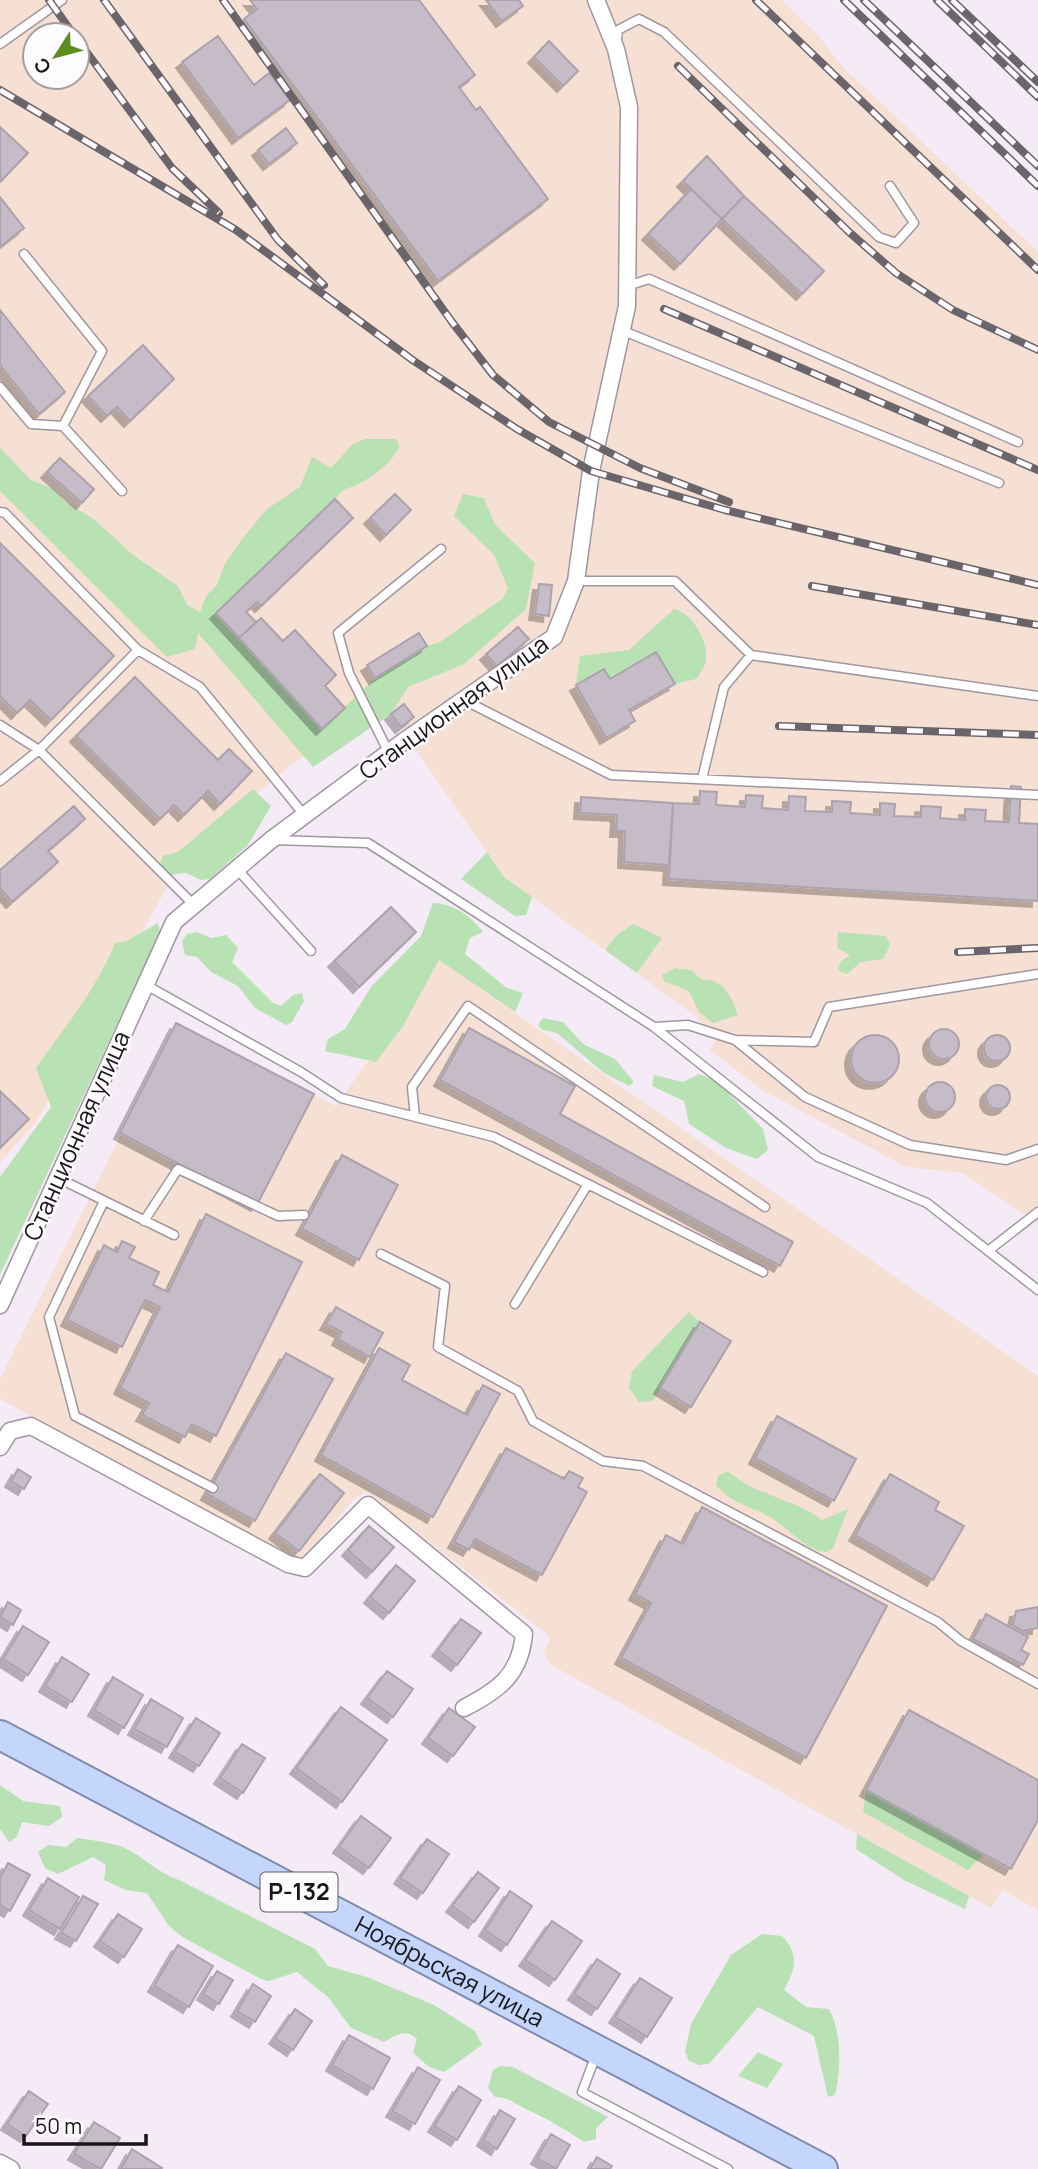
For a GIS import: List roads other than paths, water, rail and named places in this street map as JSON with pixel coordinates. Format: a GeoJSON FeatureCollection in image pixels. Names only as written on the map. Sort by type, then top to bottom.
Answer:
{"type":"FeatureCollection","features":[{"type":"Feature","properties":{"kind":"highway","name":"Ноябрьская улица"},"geometry":{"type":"LineString","coordinates":[[0,1735],[823,2169]]}},
{"type":"Feature","properties":{"kind":"street","name":"Станционная улица"},"geometry":{"type":"LineString","coordinates":[[0,1305],[174,922],[271,840],[554,637],[576,581],[591,471],[621,330],[627,286],[629,107],[616,49],[596,0]]}},
{"type":"Feature","properties":{"kind":"street"},"geometry":{"type":"LineString","coordinates":[[0,1447],[10,1431],[31,1426],[288,1564],[305,1567],[368,1505],[524,1634],[522,1658],[506,1681],[464,1708]]}},
{"type":"Feature","properties":{"kind":"street"},"geometry":{"type":"LineString","coordinates":[[0,2162],[11,2169]]}},
{"type":"Feature","properties":{"kind":"lane"},"geometry":{"type":"LineString","coordinates":[[0,44],[62,0]]}},
{"type":"Feature","properties":{"kind":"lane"},"geometry":{"type":"LineString","coordinates":[[616,49],[618,30],[639,19],[664,32],[879,237],[896,243],[914,223],[890,186]]}},
{"type":"Feature","properties":{"kind":"lane"},"geometry":{"type":"LineString","coordinates":[[23,254],[102,351],[63,426]]}},
{"type":"Feature","properties":{"kind":"lane"},"geometry":{"type":"LineString","coordinates":[[627,286],[649,279],[1018,442]]}},
{"type":"Feature","properties":{"kind":"lane"},"geometry":{"type":"LineString","coordinates":[[621,330],[999,483]]}},
{"type":"Feature","properties":{"kind":"lane"},"geometry":{"type":"LineString","coordinates":[[0,387],[31,425],[63,426],[121,491]]}},
{"type":"Feature","properties":{"kind":"lane"},"geometry":{"type":"LineString","coordinates":[[0,512],[5,513],[138,650],[200,687],[304,816]]}},
{"type":"Feature","properties":{"kind":"lane"},"geometry":{"type":"LineString","coordinates":[[389,753],[349,673],[338,633],[441,549]]}},
{"type":"Feature","properties":{"kind":"lane"},"geometry":{"type":"LineString","coordinates":[[576,581],[675,581],[751,655],[1038,696]]}},
{"type":"Feature","properties":{"kind":"lane"},"geometry":{"type":"LineString","coordinates":[[0,781],[39,750],[138,650]]}},
{"type":"Feature","properties":{"kind":"lane"},"geometry":{"type":"LineString","coordinates":[[702,779],[724,687],[751,655]]}},
{"type":"Feature","properties":{"kind":"lane"},"geometry":{"type":"LineString","coordinates":[[464,700],[611,775],[1038,794]]}},
{"type":"Feature","properties":{"kind":"lane"},"geometry":{"type":"LineString","coordinates":[[0,725],[39,750],[193,905]]}},
{"type":"Feature","properties":{"kind":"lane"},"geometry":{"type":"LineString","coordinates":[[271,840],[368,843],[654,1027],[818,1157],[927,1203],[1038,1290]]}},
{"type":"Feature","properties":{"kind":"lane"},"geometry":{"type":"LineString","coordinates":[[237,869],[312,951]]}},
{"type":"Feature","properties":{"kind":"lane"},"geometry":{"type":"LineString","coordinates":[[654,1027],[688,1025],[735,1040],[814,1042],[829,1007],[1038,974]]}},
{"type":"Feature","properties":{"kind":"lane"},"geometry":{"type":"LineString","coordinates":[[146,985],[301,1072],[341,1098],[494,1137],[763,1272]]}},
{"type":"Feature","properties":{"kind":"lane"},"geometry":{"type":"LineString","coordinates":[[415,1117],[412,1087],[468,1006],[765,1207]]}},
{"type":"Feature","properties":{"kind":"lane"},"geometry":{"type":"LineString","coordinates":[[735,1040],[805,1097],[910,1145],[1006,1160],[1038,1149]]}},
{"type":"Feature","properties":{"kind":"lane"},"geometry":{"type":"LineString","coordinates":[[144,1221],[178,1169],[278,1216],[304,1215]]}},
{"type":"Feature","properties":{"kind":"lane"},"geometry":{"type":"LineString","coordinates":[[58,1178],[174,1235]]}},
{"type":"Feature","properties":{"kind":"lane"},"geometry":{"type":"LineString","coordinates":[[515,1304],[588,1184]]}},
{"type":"Feature","properties":{"kind":"lane"},"geometry":{"type":"LineString","coordinates":[[104,1201],[49,1317],[75,1416],[212,1488]]}},
{"type":"Feature","properties":{"kind":"lane"},"geometry":{"type":"LineString","coordinates":[[988,1251],[1038,1212]]}},
{"type":"Feature","properties":{"kind":"lane"},"geometry":{"type":"LineString","coordinates":[[381,1254],[445,1286],[438,1347],[519,1391],[533,1421],[603,1461],[643,1466],[938,1622],[961,1641],[1038,1684]]}},
{"type":"Feature","properties":{"kind":"lane"},"geometry":{"type":"LineString","coordinates":[[598,2049],[582,2092],[728,2169]]}},
{"type":"Feature","properties":{"kind":"railway"},"geometry":{"type":"LineString","coordinates":[[49,0],[64,21]]}},
{"type":"Feature","properties":{"kind":"railway"},"geometry":{"type":"LineString","coordinates":[[104,0],[278,240],[324,285]]}},
{"type":"Feature","properties":{"kind":"railway"},"geometry":{"type":"LineString","coordinates":[[223,0],[452,322],[493,375],[549,422],[640,468],[729,502]]}},
{"type":"Feature","properties":{"kind":"railway"},"geometry":{"type":"LineString","coordinates":[[756,0],[1038,270]]}},
{"type":"Feature","properties":{"kind":"railway"},"geometry":{"type":"LineString","coordinates":[[844,0],[1038,186]]}},
{"type":"Feature","properties":{"kind":"railway"},"geometry":{"type":"LineString","coordinates":[[864,0],[1038,166]]}},
{"type":"Feature","properties":{"kind":"railway"},"geometry":{"type":"LineString","coordinates":[[937,0],[1038,97]]}},
{"type":"Feature","properties":{"kind":"railway"},"geometry":{"type":"LineString","coordinates":[[952,0],[1038,82]]}},
{"type":"Feature","properties":{"kind":"railway"},"geometry":{"type":"LineString","coordinates":[[91,58],[172,168],[219,213]]}},
{"type":"Feature","properties":{"kind":"railway"},"geometry":{"type":"LineString","coordinates":[[678,66],[849,232],[896,273],[953,310],[1038,350]]}},
{"type":"Feature","properties":{"kind":"railway"},"geometry":{"type":"LineString","coordinates":[[0,90],[236,230],[414,361],[517,429],[591,471],[725,510],[1038,585]]}},
{"type":"Feature","properties":{"kind":"railway"},"geometry":{"type":"LineString","coordinates":[[664,309],[1038,470]]}},
{"type":"Feature","properties":{"kind":"railway"},"geometry":{"type":"LineString","coordinates":[[812,586],[1038,625]]}},
{"type":"Feature","properties":{"kind":"railway"},"geometry":{"type":"LineString","coordinates":[[779,726],[1038,735]]}},
{"type":"Feature","properties":{"kind":"railway"},"geometry":{"type":"LineString","coordinates":[[958,952],[1038,948]]}}]}
